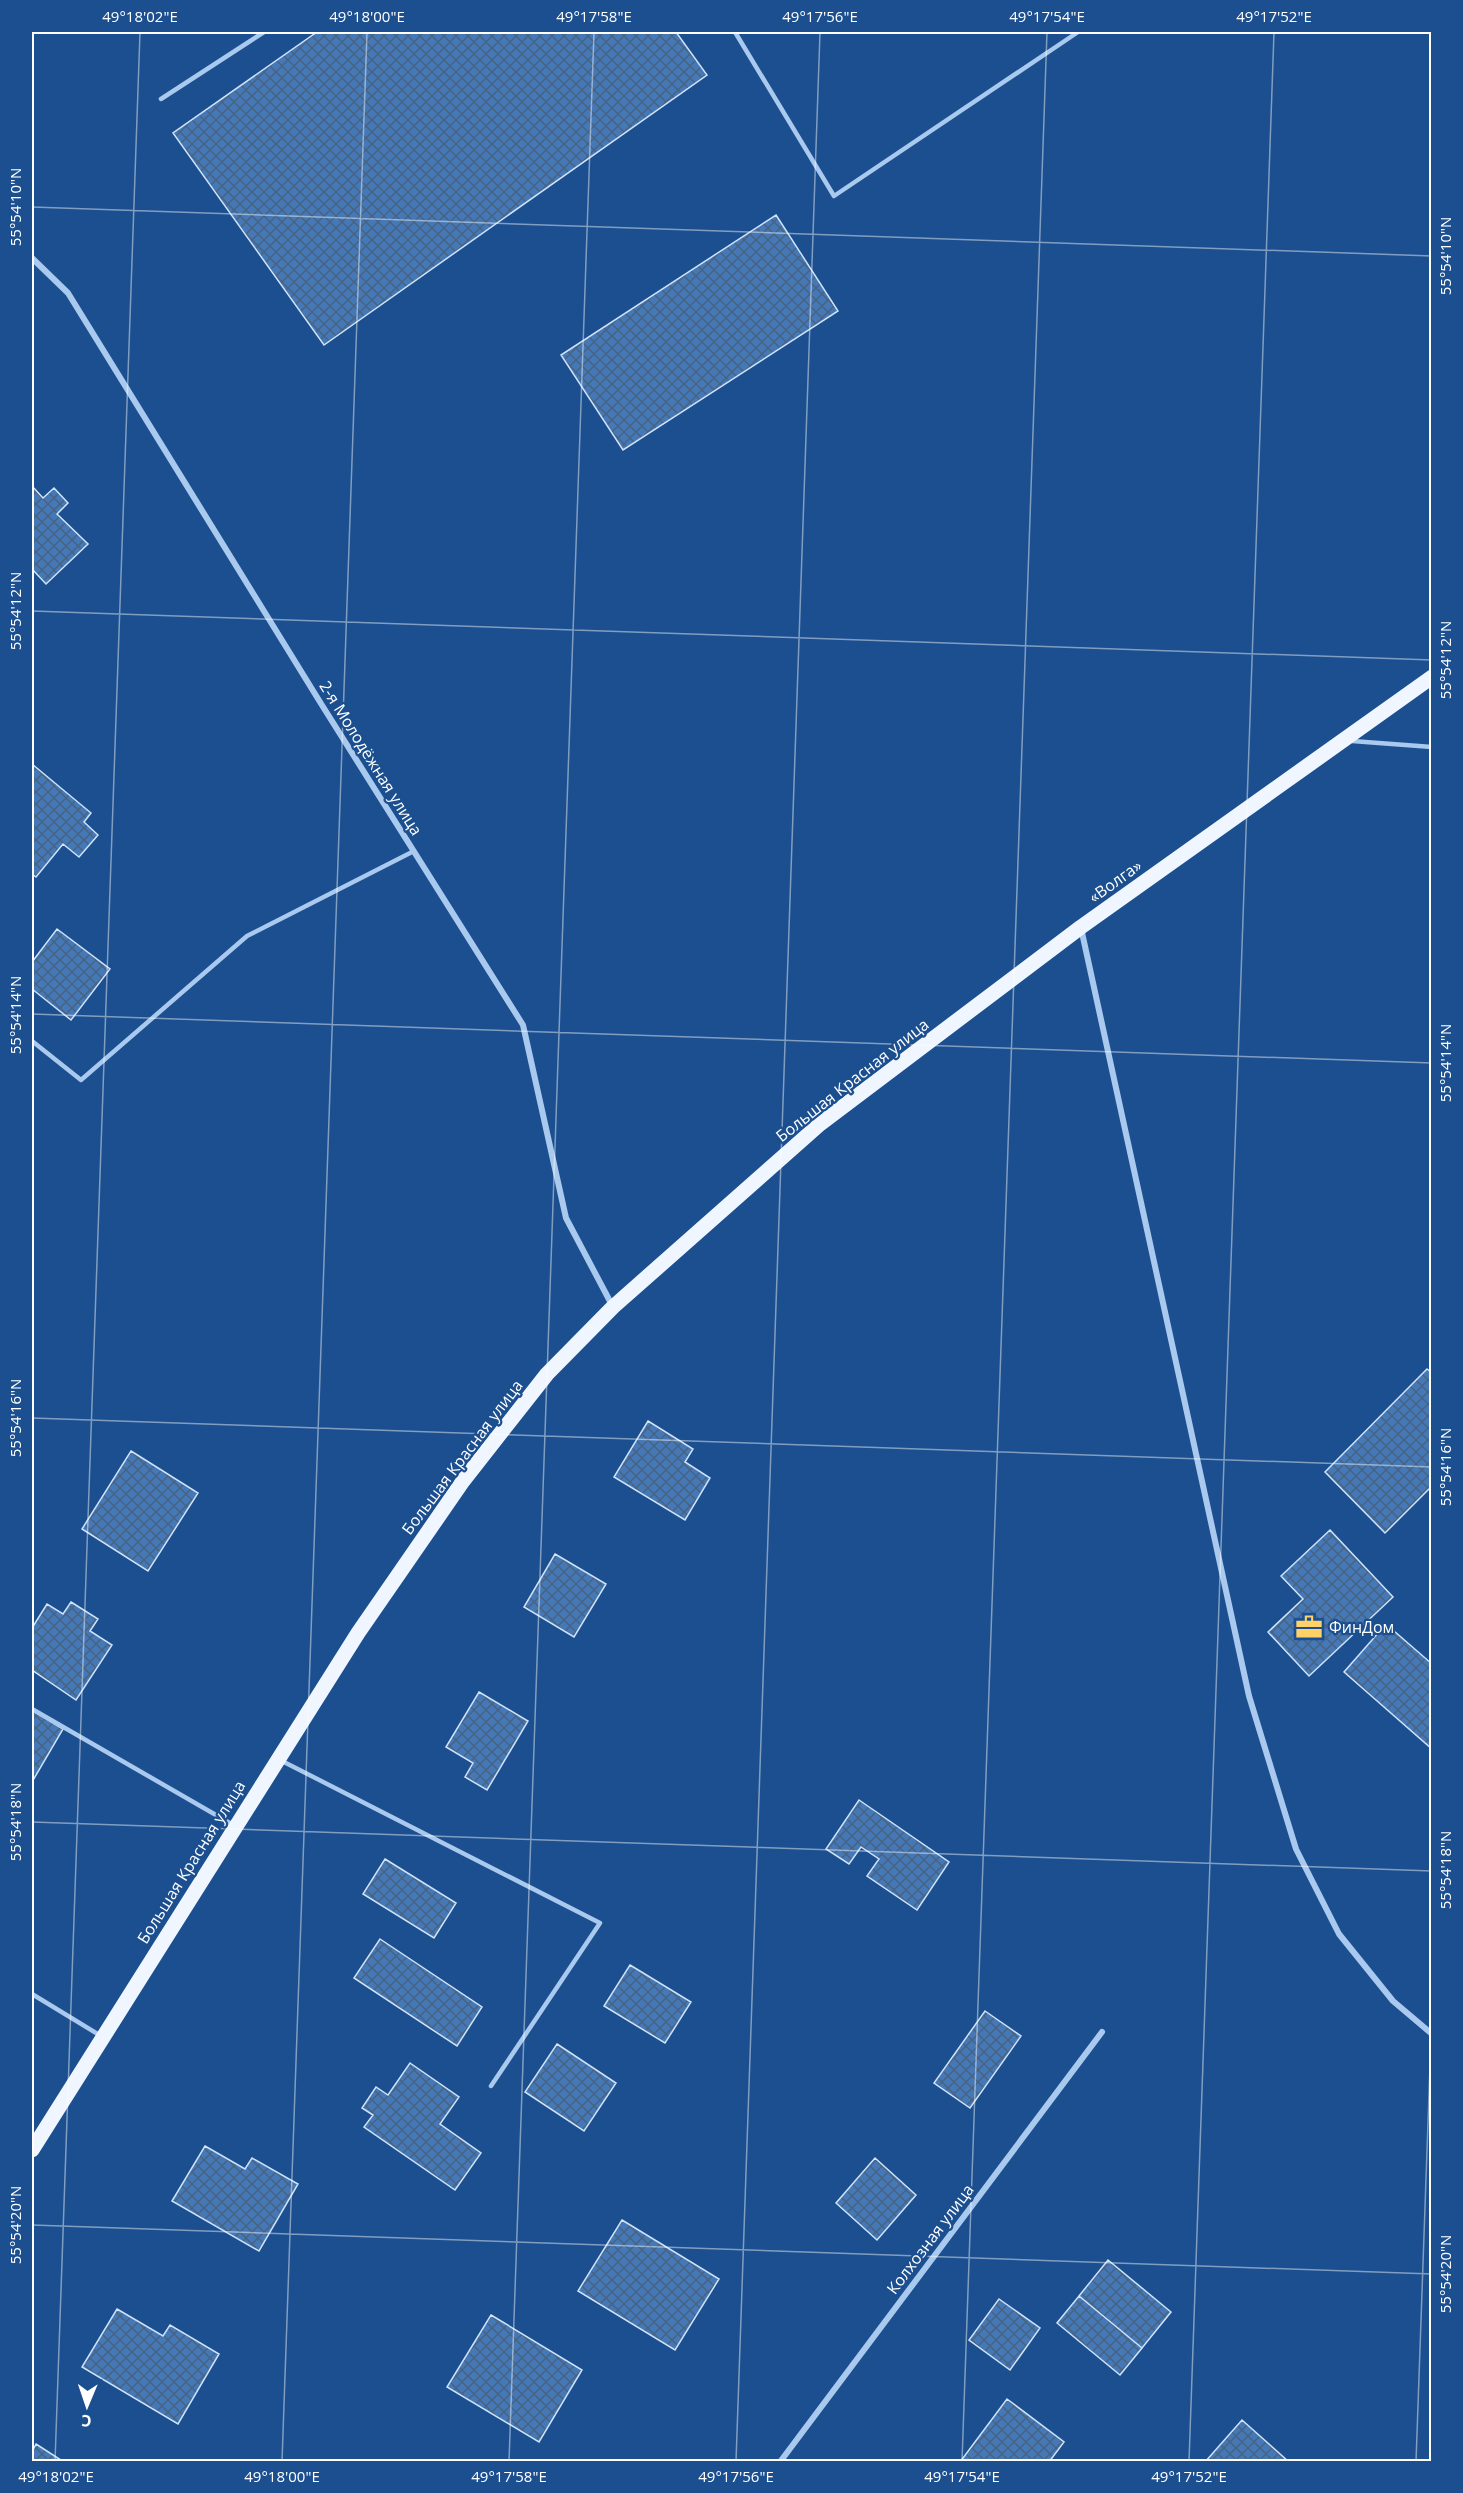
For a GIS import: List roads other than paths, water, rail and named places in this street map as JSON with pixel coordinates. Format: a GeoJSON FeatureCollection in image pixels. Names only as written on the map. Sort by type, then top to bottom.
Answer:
{"type":"FeatureCollection","features":[{"type":"Feature","properties":{"kind":"main road","name":"«Волга»"},"geometry":{"type":"LineString","coordinates":[[1081,927],[1431,677]]}},
{"type":"Feature","properties":{"kind":"main road","name":"Большая Красная улица"},"geometry":{"type":"LineString","coordinates":[[32,2150],[277,1758],[358,1633],[463,1482],[547,1374],[613,1307],[820,1124],[1081,927]]}},
{"type":"Feature","properties":{"kind":"street","name":"2-я Молодёжная улица"},"geometry":{"type":"LineString","coordinates":[[32,258],[68,293],[523,1025],[566,1218],[613,1307]]}},
{"type":"Feature","properties":{"kind":"street"},"geometry":{"type":"LineString","coordinates":[[1081,927],[1249,1696],[1296,1849],[1339,1934],[1393,2001],[1431,2034]]}},
{"type":"Feature","properties":{"kind":"street","name":"Колхозная улица"},"geometry":{"type":"LineString","coordinates":[[780,2462],[1102,2032]]}},
{"type":"Feature","properties":{"kind":"lane"},"geometry":{"type":"LineString","coordinates":[[161,99],[264,32]]}},
{"type":"Feature","properties":{"kind":"lane"},"geometry":{"type":"LineString","coordinates":[[735,32],[834,196],[1078,32]]}},
{"type":"Feature","properties":{"kind":"lane"},"geometry":{"type":"LineString","coordinates":[[1343,740],[1431,747]]}},
{"type":"Feature","properties":{"kind":"lane"},"geometry":{"type":"LineString","coordinates":[[32,1041],[81,1080],[247,936],[414,851]]}},
{"type":"Feature","properties":{"kind":"lane"},"geometry":{"type":"LineString","coordinates":[[32,1709],[235,1826]]}},
{"type":"Feature","properties":{"kind":"lane"},"geometry":{"type":"LineString","coordinates":[[277,1758],[600,1923],[491,2086]]}},
{"type":"Feature","properties":{"kind":"lane"},"geometry":{"type":"LineString","coordinates":[[32,1994],[102,2036]]}},
{"type":"Feature","properties":{"kind":"place","name":"ФинДом"},"geometry":{"type":"Point","coordinates":[1309,1627]}}]}
